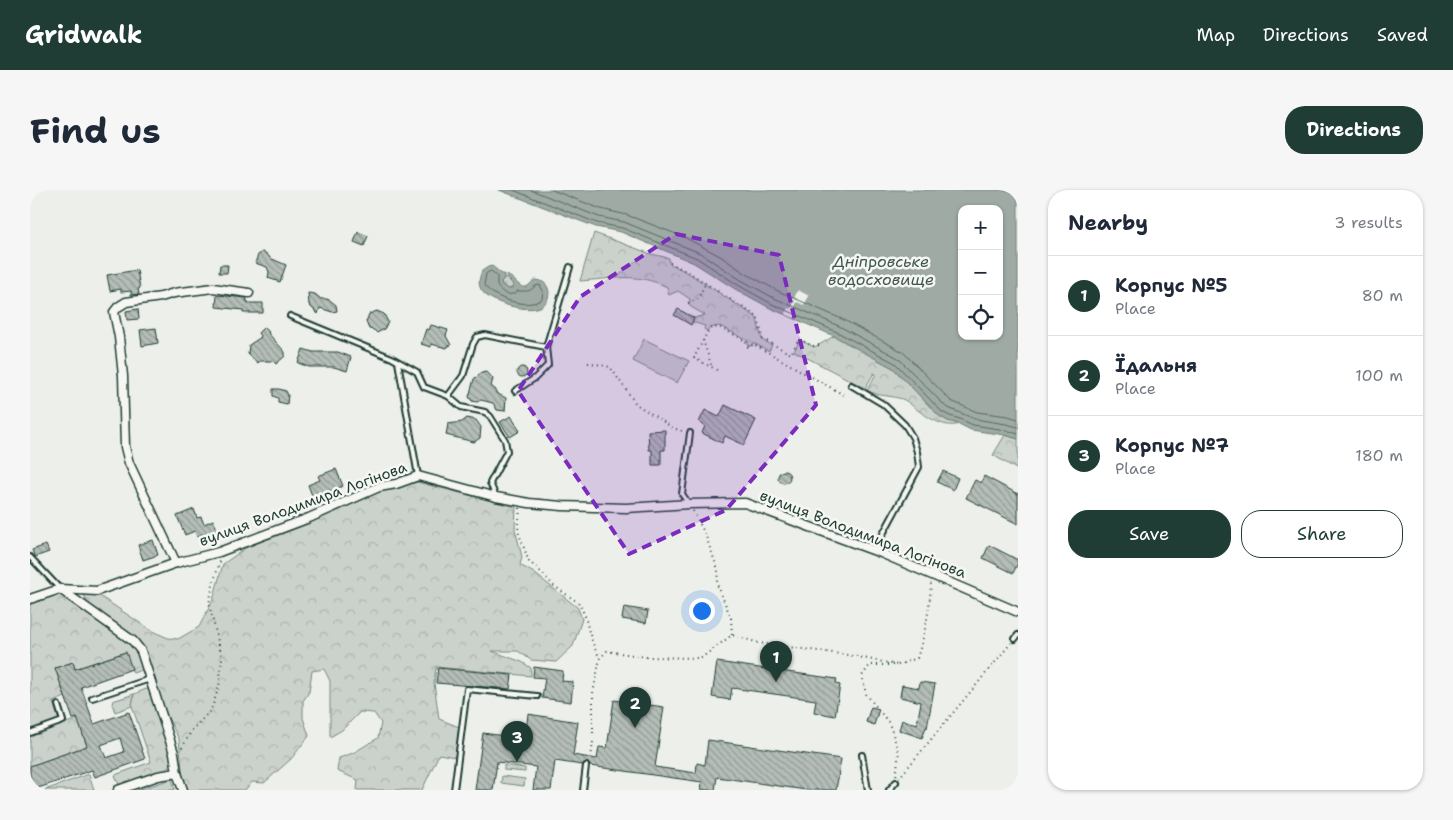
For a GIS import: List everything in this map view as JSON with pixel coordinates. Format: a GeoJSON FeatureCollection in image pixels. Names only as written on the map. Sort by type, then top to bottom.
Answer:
{"type":"FeatureCollection","features":[{"type":"Feature","properties":{"kind":"street"},"geometry":{"type":"LineString","coordinates":[[176,563],[129,463],[125,447],[122,366],[114,312],[126,302],[162,297],[174,292],[212,288],[249,293]]}},
{"type":"Feature","properties":{"kind":"street","name":"вулиця Володимира Логінова"},"geometry":{"type":"LineString","coordinates":[[30,599],[60,589],[97,591],[176,563],[220,552],[309,518],[379,487],[422,476],[430,480],[496,497],[520,502],[562,506],[626,508],[745,503],[881,553],[1018,612]]}},
{"type":"Feature","properties":{"kind":"street"},"geometry":{"type":"LineString","coordinates":[[60,589],[133,641],[141,651],[174,753],[183,790]]}},
{"type":"Feature","properties":{"kind":"street"},"geometry":{"type":"LineString","coordinates":[[118,790],[158,776],[178,773]]}},
{"type":"Feature","properties":{"kind":"lane"},"geometry":{"type":"LineString","coordinates":[[515,391],[535,378],[548,365],[546,346],[570,267]]}},
{"type":"Feature","properties":{"kind":"lane"},"geometry":{"type":"LineString","coordinates":[[290,316],[392,358],[417,372],[424,387],[448,396],[461,407],[485,412],[490,416],[505,440],[507,451],[490,483],[496,497]]}},
{"type":"Feature","properties":{"kind":"lane"},"geometry":{"type":"LineString","coordinates":[[448,396],[464,376],[473,344],[477,337],[485,335],[546,346]]}},
{"type":"Feature","properties":{"kind":"lane"},"geometry":{"type":"LineString","coordinates":[[398,362],[418,476]]}},
{"type":"Feature","properties":{"kind":"lane"},"geometry":{"type":"LineString","coordinates":[[852,385],[883,404],[905,425],[913,438],[918,452],[919,467],[877,544],[881,553]]}},
{"type":"Feature","properties":{"kind":"lane"},"geometry":{"type":"LineString","coordinates":[[689,504],[682,494],[690,433]]}},
{"type":"Feature","properties":{"kind":"lane"},"geometry":{"type":"LineString","coordinates":[[30,557],[60,589]]}},
{"type":"Feature","properties":{"kind":"lane"},"geometry":{"type":"LineString","coordinates":[[92,698],[150,679]]}},
{"type":"Feature","properties":{"kind":"lane"},"geometry":{"type":"LineString","coordinates":[[454,790],[467,689],[537,696]]}},
{"type":"Feature","properties":{"kind":"lane"},"geometry":{"type":"LineString","coordinates":[[30,733],[63,721],[58,705]]}},
{"type":"Feature","properties":{"kind":"lane"},"geometry":{"type":"LineString","coordinates":[[862,755],[868,790]]}},
{"type":"Feature","properties":{"kind":"lane"},"geometry":{"type":"LineString","coordinates":[[583,790],[586,766]]}},
{"type":"Feature","properties":{"kind":"lane"},"geometry":{"type":"LineString","coordinates":[[889,790],[896,782]]}},
{"type":"Feature","properties":{"kind":"path"},"geometry":{"type":"LineString","coordinates":[[670,263],[756,316],[763,339],[791,354],[799,339],[813,346],[818,345]]}},
{"type":"Feature","properties":{"kind":"path"},"geometry":{"type":"LineString","coordinates":[[688,303],[698,299],[705,283]]}},
{"type":"Feature","properties":{"kind":"path"},"geometry":{"type":"LineString","coordinates":[[717,370],[694,358],[709,329],[720,327],[746,341],[748,348],[753,344],[844,395]]}},
{"type":"Feature","properties":{"kind":"path"},"geometry":{"type":"LineString","coordinates":[[703,340],[712,368]]}},
{"type":"Feature","properties":{"kind":"path"},"geometry":{"type":"LineString","coordinates":[[588,363],[610,367],[636,404],[673,428],[690,433]]}},
{"type":"Feature","properties":{"kind":"path"},"geometry":{"type":"LineString","coordinates":[[520,502],[518,531],[529,562],[554,586],[579,603],[585,616],[588,632],[600,658]]}},
{"type":"Feature","properties":{"kind":"path"},"geometry":{"type":"LineString","coordinates":[[689,504],[706,534],[718,570],[717,584],[732,618],[732,635]]}},
{"type":"Feature","properties":{"kind":"path"},"geometry":{"type":"LineString","coordinates":[[179,753],[192,730],[210,710],[219,688],[222,658],[209,604],[220,562],[227,557]]}},
{"type":"Feature","properties":{"kind":"path"},"geometry":{"type":"LineString","coordinates":[[896,782],[899,752],[889,723],[866,694],[862,676],[870,666],[898,666],[917,658],[923,640],[931,599],[932,574]]}},
{"type":"Feature","properties":{"kind":"path"},"geometry":{"type":"LineString","coordinates":[[591,758],[593,742],[593,693],[600,658],[606,651],[646,656],[701,658],[732,635]]}},
{"type":"Feature","properties":{"kind":"path"},"geometry":{"type":"LineString","coordinates":[[732,635],[759,643],[848,655],[898,666]]}},
{"type":"Feature","properties":{"kind":"path"},"geometry":{"type":"LineString","coordinates":[[896,782],[1017,637]]}},
{"type":"Feature","properties":{"kind":"highlighted area"},"geometry":{"type":"Polygon","coordinates":[[[676,234],[779,255],[816,405],[726,510],[629,554],[518,391],[580,297],[676,234]]]}},
{"type":"Feature","properties":{"kind":"green space"},"geometry":{"type":"Polygon","coordinates":[[[594,233],[651,254],[669,258],[669,263],[690,274],[756,317],[762,340],[772,345],[769,351],[753,343],[751,346],[748,346],[748,341],[720,326],[709,328],[707,331],[704,329],[705,326],[692,322],[694,318],[705,315],[689,305],[690,299],[678,291],[669,295],[667,287],[656,282],[635,278],[580,281],[594,233]]]}},
{"type":"Feature","properties":{"kind":"green space"},"geometry":{"type":"Polygon","coordinates":[[[504,278],[507,278],[513,284],[514,287],[512,289],[507,289],[503,285],[501,282],[504,278]]]}},
{"type":"Feature","properties":{"kind":"green space"},"geometry":{"type":"Polygon","coordinates":[[[834,336],[893,368],[939,416],[959,424],[943,424],[923,414],[904,400],[876,394],[867,390],[876,374],[874,373],[865,388],[794,351],[800,340],[814,347],[834,336]]]}},
{"type":"Feature","properties":{"kind":"green space"},"geometry":{"type":"Polygon","coordinates":[[[644,339],[689,361],[677,383],[633,361],[644,339]]]}},
{"type":"Feature","properties":{"kind":"green space"},"geometry":{"type":"Polygon","coordinates":[[[1005,435],[1018,439],[1018,470],[993,455],[1005,435]]]}},
{"type":"Feature","properties":{"kind":"green space"},"geometry":{"type":"Polygon","coordinates":[[[417,482],[516,507],[515,529],[522,557],[520,565],[534,573],[578,608],[582,619],[573,646],[556,662],[531,660],[518,651],[492,651],[522,662],[531,668],[531,676],[436,667],[434,683],[439,719],[459,727],[455,757],[439,754],[422,790],[357,790],[358,780],[337,771],[339,758],[353,753],[378,738],[381,723],[374,713],[360,712],[342,730],[330,737],[330,681],[324,669],[312,671],[309,692],[303,701],[303,718],[309,736],[291,759],[264,783],[252,782],[245,790],[188,790],[183,778],[179,739],[163,708],[143,649],[90,607],[84,595],[98,595],[152,631],[168,638],[178,639],[199,627],[213,600],[223,564],[247,547],[309,523],[379,491],[417,482]]]}},
{"type":"Feature","properties":{"kind":"green space"},"geometry":{"type":"Polygon","coordinates":[[[62,594],[127,639],[138,653],[143,668],[133,673],[125,652],[75,669],[73,662],[55,668],[65,697],[53,702],[59,721],[30,730],[30,602],[62,594]]]}},
{"type":"Feature","properties":{"kind":"green space"},"geometry":{"type":"Polygon","coordinates":[[[146,689],[151,691],[172,753],[171,761],[163,772],[120,787],[115,775],[151,762],[132,706],[134,694],[146,689]]]}},
{"type":"Feature","properties":{"kind":"green space"},"geometry":{"type":"Polygon","coordinates":[[[134,694],[132,706],[115,712],[112,704],[113,701],[134,694]]]}},
{"type":"Feature","properties":{"kind":"green space"},"geometry":{"type":"Polygon","coordinates":[[[78,719],[87,746],[30,766],[30,735],[78,719]]]}},
{"type":"Feature","properties":{"kind":"green space"},"geometry":{"type":"Polygon","coordinates":[[[504,765],[525,768],[525,772],[504,770],[504,765]]]}},
{"type":"Feature","properties":{"kind":"green space"},"geometry":{"type":"Polygon","coordinates":[[[89,774],[94,790],[45,790],[89,774]]]}},
{"type":"Feature","properties":{"kind":"green space"},"geometry":{"type":"Polygon","coordinates":[[[502,776],[525,779],[524,786],[501,783],[502,776]]]}},
{"type":"Feature","properties":{"kind":"green space"},"geometry":{"type":"Polygon","coordinates":[[[172,779],[175,790],[137,790],[172,779]]]}},
{"type":"Feature","properties":{"kind":"water","name":"Дніпровське водосховище"},"geometry":{"type":"Polygon","coordinates":[[[499,190],[1018,190],[1018,439],[971,430],[948,421],[939,416],[893,368],[834,336],[770,308],[694,263],[621,232],[596,227],[499,190]]]}},
{"type":"Feature","properties":{"kind":"water"},"geometry":{"type":"Polygon","coordinates":[[[492,266],[504,274],[501,282],[502,285],[509,289],[513,285],[506,275],[523,287],[528,286],[535,280],[545,283],[549,291],[547,300],[540,307],[525,309],[497,302],[483,292],[479,281],[482,271],[492,266]]]}},
{"type":"Feature","properties":{"kind":"pier"},"geometry":{"type":"Polygon","coordinates":[[[798,290],[809,296],[804,305],[797,302],[793,310],[797,312],[794,318],[785,314],[788,308],[791,309],[798,290]]]}},
{"type":"Feature","properties":{"kind":"building"},"geometry":{"type":"Polygon","coordinates":[[[358,232],[368,236],[364,246],[354,242],[358,232]]]}},
{"type":"Feature","properties":{"kind":"building"},"geometry":{"type":"Polygon","coordinates":[[[262,252],[286,265],[280,282],[268,278],[269,272],[267,267],[255,263],[258,255],[262,252]]]}},
{"type":"Feature","properties":{"kind":"building"},"geometry":{"type":"Polygon","coordinates":[[[220,265],[228,265],[227,273],[219,273],[220,265]]]}},
{"type":"Feature","properties":{"kind":"building"},"geometry":{"type":"Polygon","coordinates":[[[137,270],[139,294],[131,295],[131,291],[121,292],[121,289],[110,291],[107,275],[137,270]]]}},
{"type":"Feature","properties":{"kind":"building"},"geometry":{"type":"Polygon","coordinates":[[[308,293],[331,301],[336,305],[337,311],[332,312],[320,308],[318,314],[309,305],[308,293]]]}},
{"type":"Feature","properties":{"kind":"building"},"geometry":{"type":"Polygon","coordinates":[[[217,295],[247,298],[246,301],[248,303],[263,303],[263,313],[243,313],[243,310],[216,307],[217,295]]]}},
{"type":"Feature","properties":{"kind":"building"},"geometry":{"type":"Polygon","coordinates":[[[138,309],[139,319],[127,320],[126,311],[138,309]]]}},
{"type":"Feature","properties":{"kind":"building"},"geometry":{"type":"Polygon","coordinates":[[[678,309],[694,318],[691,325],[674,315],[678,309]]]}},
{"type":"Feature","properties":{"kind":"building"},"geometry":{"type":"Polygon","coordinates":[[[377,311],[384,314],[388,322],[384,329],[377,333],[369,329],[366,322],[369,314],[377,311]]]}},
{"type":"Feature","properties":{"kind":"building"},"geometry":{"type":"Polygon","coordinates":[[[431,325],[448,330],[446,336],[451,345],[447,348],[431,344],[431,347],[421,344],[426,329],[429,330],[431,325]]]}},
{"type":"Feature","properties":{"kind":"building"},"geometry":{"type":"Polygon","coordinates":[[[264,327],[285,352],[285,356],[276,364],[273,361],[260,361],[258,363],[248,354],[249,345],[261,337],[258,333],[264,327]]]}},
{"type":"Feature","properties":{"kind":"building"},"geometry":{"type":"Polygon","coordinates":[[[156,328],[158,343],[142,346],[140,330],[156,328]]]}},
{"type":"Feature","properties":{"kind":"building"},"geometry":{"type":"Polygon","coordinates":[[[303,349],[313,352],[338,352],[351,357],[347,371],[334,367],[309,367],[298,363],[303,349]]]}},
{"type":"Feature","properties":{"kind":"building"},"geometry":{"type":"Polygon","coordinates":[[[522,367],[527,372],[522,377],[517,372],[522,367]]]}},
{"type":"Feature","properties":{"kind":"building"},"geometry":{"type":"Polygon","coordinates":[[[485,372],[493,379],[491,386],[496,390],[496,393],[506,398],[505,411],[497,410],[493,403],[481,400],[477,402],[472,401],[469,397],[474,379],[479,374],[485,372]]]}},
{"type":"Feature","properties":{"kind":"building"},"geometry":{"type":"Polygon","coordinates":[[[273,389],[286,391],[288,395],[287,404],[278,402],[278,398],[273,396],[273,389]]]}},
{"type":"Feature","properties":{"kind":"building"},"geometry":{"type":"Polygon","coordinates":[[[725,405],[756,420],[744,445],[725,436],[722,443],[702,433],[705,426],[699,422],[705,410],[719,417],[725,405]]]}},
{"type":"Feature","properties":{"kind":"building"},"geometry":{"type":"Polygon","coordinates":[[[511,416],[520,431],[510,437],[500,422],[511,416]]]}},
{"type":"Feature","properties":{"kind":"building"},"geometry":{"type":"Polygon","coordinates":[[[467,418],[476,420],[481,427],[480,438],[474,442],[446,435],[448,424],[462,422],[467,418]]]}},
{"type":"Feature","properties":{"kind":"building"},"geometry":{"type":"Polygon","coordinates":[[[665,430],[665,450],[661,450],[661,465],[652,465],[652,450],[649,450],[648,431],[665,430]]]}},
{"type":"Feature","properties":{"kind":"building"},"geometry":{"type":"Polygon","coordinates":[[[336,469],[343,486],[313,498],[308,485],[320,480],[318,476],[336,469]]]}},
{"type":"Feature","properties":{"kind":"building"},"geometry":{"type":"Polygon","coordinates":[[[784,471],[790,477],[784,483],[778,477],[784,471]]]}},
{"type":"Feature","properties":{"kind":"building"},"geometry":{"type":"Polygon","coordinates":[[[943,471],[958,478],[953,490],[937,482],[943,471]]]}},
{"type":"Feature","properties":{"kind":"building"},"geometry":{"type":"Polygon","coordinates":[[[984,476],[1018,494],[1018,524],[966,498],[975,480],[981,483],[984,476]]]}},
{"type":"Feature","properties":{"kind":"building"},"geometry":{"type":"Polygon","coordinates":[[[194,509],[197,518],[201,517],[204,524],[213,520],[218,531],[197,537],[195,531],[185,535],[177,516],[194,509]]]}},
{"type":"Feature","properties":{"kind":"building"},"geometry":{"type":"Polygon","coordinates":[[[153,540],[158,555],[143,560],[138,545],[153,540]]]}},
{"type":"Feature","properties":{"kind":"building"},"geometry":{"type":"Polygon","coordinates":[[[46,545],[49,552],[35,557],[32,550],[46,545]]]}},
{"type":"Feature","properties":{"kind":"building"},"geometry":{"type":"Polygon","coordinates":[[[989,545],[1018,560],[1013,573],[983,558],[989,545]]]}},
{"type":"Feature","properties":{"kind":"building"},"geometry":{"type":"Polygon","coordinates":[[[624,607],[648,611],[646,623],[622,619],[624,607]]]}},
{"type":"Feature","properties":{"kind":"building"},"geometry":{"type":"Polygon","coordinates":[[[126,652],[132,669],[81,687],[94,724],[129,712],[145,759],[95,777],[92,770],[32,790],[30,785],[30,766],[87,746],[77,718],[73,719],[55,668],[73,662],[75,669],[126,652]],[[120,738],[101,745],[106,758],[124,752],[120,738]]]}},
{"type":"Feature","properties":{"kind":"building"},"geometry":{"type":"Polygon","coordinates":[[[717,662],[837,679],[836,684],[840,685],[835,716],[814,712],[816,700],[732,688],[730,700],[712,697],[717,662]]]}},
{"type":"Feature","properties":{"kind":"building"},"geometry":{"type":"Polygon","coordinates":[[[534,667],[563,671],[562,681],[573,682],[571,702],[542,698],[545,678],[533,677],[534,667]]]}},
{"type":"Feature","properties":{"kind":"building"},"geometry":{"type":"Polygon","coordinates":[[[438,668],[512,675],[510,689],[436,683],[438,668]]]}},
{"type":"Feature","properties":{"kind":"building"},"geometry":{"type":"Polygon","coordinates":[[[920,682],[935,684],[927,728],[922,738],[899,730],[902,720],[917,724],[921,702],[900,697],[902,685],[919,688],[920,682]]]}},
{"type":"Feature","properties":{"kind":"building"},"geometry":{"type":"Polygon","coordinates":[[[614,700],[664,707],[655,767],[696,773],[697,763],[705,765],[708,740],[841,759],[836,790],[806,790],[717,777],[715,790],[701,790],[702,782],[590,766],[587,762],[582,765],[555,761],[551,790],[533,790],[536,767],[497,762],[493,790],[475,790],[483,733],[525,739],[528,714],[578,722],[573,755],[597,759],[599,747],[607,748],[614,700]]]}},
{"type":"Feature","properties":{"kind":"building"},"geometry":{"type":"Polygon","coordinates":[[[871,707],[879,709],[874,725],[866,722],[871,707]]]}},
{"type":"Feature","properties":{"kind":"place","name":"Корпус №5"},"geometry":{"type":"Point","coordinates":[776,682]}},
{"type":"Feature","properties":{"kind":"place","name":"Їдальня"},"geometry":{"type":"Point","coordinates":[635,728]}},
{"type":"Feature","properties":{"kind":"place","name":"Корпус №7"},"geometry":{"type":"Point","coordinates":[517,762]}}]}
